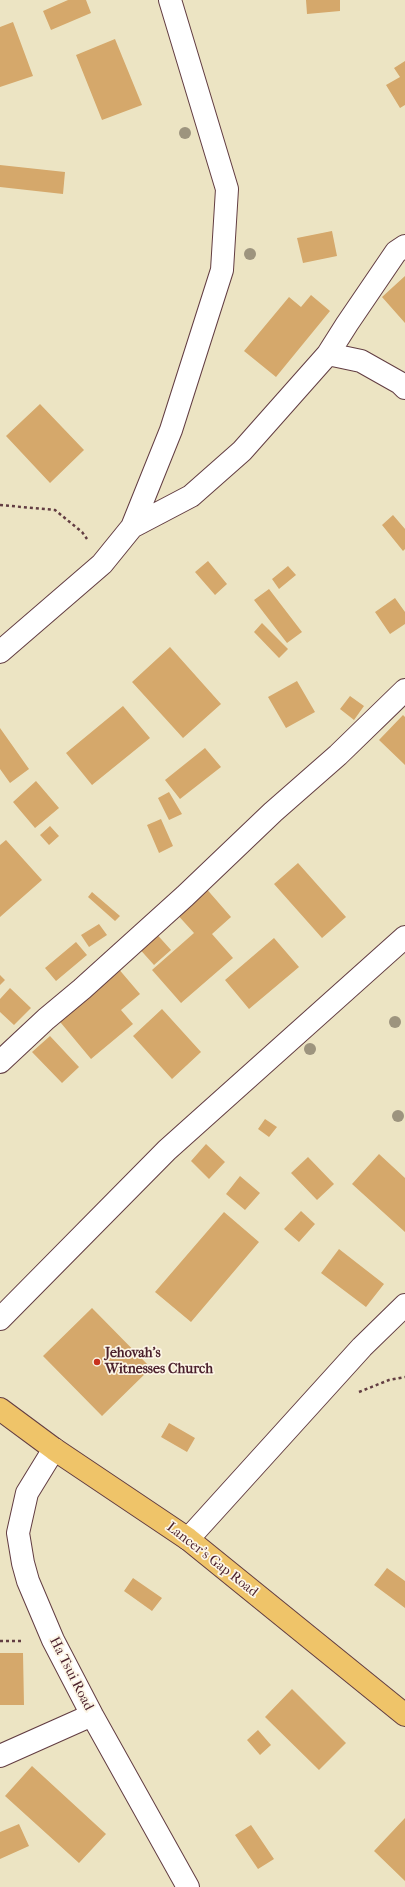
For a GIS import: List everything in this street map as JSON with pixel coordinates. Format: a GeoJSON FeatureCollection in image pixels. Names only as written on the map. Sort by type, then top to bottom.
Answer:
{"type":"FeatureCollection","features":[{"type":"Feature","properties":{"kind":"main road","name":"Lancer's Gap Road"},"geometry":{"type":"LineString","coordinates":[[6,1413],[54,1449],[188,1539],[405,1715]]}},
{"type":"Feature","properties":{"kind":"street"},"geometry":{"type":"LineString","coordinates":[[0,652],[102,564],[132,527],[171,430],[222,270],[227,189],[170,0]]}},
{"type":"Feature","properties":{"kind":"street"},"geometry":{"type":"LineString","coordinates":[[132,527],[191,496],[242,451],[328,354],[346,324],[396,252],[405,246]]}},
{"type":"Feature","properties":{"kind":"street"},"geometry":{"type":"LineString","coordinates":[[328,354],[361,361],[400,383],[405,388]]}},
{"type":"Feature","properties":{"kind":"street"},"geometry":{"type":"LineString","coordinates":[[0,1062],[46,1019],[82,989],[185,896],[273,812],[338,755],[405,690]]}},
{"type":"Feature","properties":{"kind":"street"},"geometry":{"type":"LineString","coordinates":[[0,1318],[167,1150],[405,937]]}},
{"type":"Feature","properties":{"kind":"street"},"geometry":{"type":"LineString","coordinates":[[188,1539],[362,1347],[405,1305]]}},
{"type":"Feature","properties":{"kind":"street","name":"Ha Tsui Road"},"geometry":{"type":"LineString","coordinates":[[54,1449],[27,1493],[18,1533],[23,1563],[28,1581],[53,1640],[92,1715],[188,1887]]}},
{"type":"Feature","properties":{"kind":"street"},"geometry":{"type":"LineString","coordinates":[[0,1756],[92,1715]]}},
{"type":"Feature","properties":{"kind":"path"},"geometry":{"type":"LineString","coordinates":[[0,505],[55,510],[82,532],[102,564]]}},
{"type":"Feature","properties":{"kind":"building"},"geometry":{"type":"Polygon","coordinates":[[[68,0],[86,0],[91,13],[51,30],[43,11],[68,0]]]}},
{"type":"Feature","properties":{"kind":"building"},"geometry":{"type":"Polygon","coordinates":[[[306,0],[340,0],[340,11],[307,14],[306,0]]]}},
{"type":"Feature","properties":{"kind":"building"},"geometry":{"type":"Polygon","coordinates":[[[13,22],[33,76],[0,87],[0,27],[13,22]]]}},
{"type":"Feature","properties":{"kind":"building"},"geometry":{"type":"Polygon","coordinates":[[[115,39],[142,105],[102,120],[76,55],[115,39]]]}},
{"type":"Feature","properties":{"kind":"building"},"geometry":{"type":"Polygon","coordinates":[[[405,61],[405,105],[400,108],[386,85],[400,77],[394,68],[405,61]]]}},
{"type":"Feature","properties":{"kind":"building"},"geometry":{"type":"Polygon","coordinates":[[[0,165],[65,172],[63,194],[0,187],[0,165]]]}},
{"type":"Feature","properties":{"kind":"building"},"geometry":{"type":"Polygon","coordinates":[[[332,231],[337,256],[303,263],[297,238],[332,231]]]}},
{"type":"Feature","properties":{"kind":"building"},"geometry":{"type":"Polygon","coordinates":[[[405,276],[405,323],[382,297],[405,276]]]}},
{"type":"Feature","properties":{"kind":"building"},"geometry":{"type":"Polygon","coordinates":[[[311,295],[330,311],[276,377],[244,351],[289,297],[301,307],[311,295]]]}},
{"type":"Feature","properties":{"kind":"building"},"geometry":{"type":"Polygon","coordinates":[[[40,404],[84,450],[50,483],[6,436],[40,404]]]}},
{"type":"Feature","properties":{"kind":"building"},"geometry":{"type":"Polygon","coordinates":[[[393,515],[405,529],[405,549],[403,551],[382,525],[393,515]]]}},
{"type":"Feature","properties":{"kind":"building"},"geometry":{"type":"Polygon","coordinates":[[[208,561],[227,584],[215,595],[195,572],[208,561]]]}},
{"type":"Feature","properties":{"kind":"building"},"geometry":{"type":"Polygon","coordinates":[[[288,566],[296,575],[279,589],[272,579],[288,566]]]}},
{"type":"Feature","properties":{"kind":"building"},"geometry":{"type":"Polygon","coordinates":[[[269,589],[302,632],[287,643],[254,600],[269,589]]]}},
{"type":"Feature","properties":{"kind":"building"},"geometry":{"type":"Polygon","coordinates":[[[395,598],[405,612],[405,624],[390,634],[375,612],[395,598]]]}},
{"type":"Feature","properties":{"kind":"building"},"geometry":{"type":"Polygon","coordinates":[[[262,623],[288,649],[279,658],[254,632],[262,623]]]}},
{"type":"Feature","properties":{"kind":"building"},"geometry":{"type":"Polygon","coordinates":[[[170,647],[221,704],[183,738],[132,682],[170,647]]]}},
{"type":"Feature","properties":{"kind":"building"},"geometry":{"type":"Polygon","coordinates":[[[297,681],[315,712],[286,728],[268,697],[297,681]]]}},
{"type":"Feature","properties":{"kind":"building"},"geometry":{"type":"Polygon","coordinates":[[[350,696],[364,706],[354,720],[340,709],[350,696]]]}},
{"type":"Feature","properties":{"kind":"building"},"geometry":{"type":"Polygon","coordinates":[[[123,706],[150,738],[92,785],[66,753],[123,706]]]}},
{"type":"Feature","properties":{"kind":"building"},"geometry":{"type":"Polygon","coordinates":[[[403,715],[405,717],[405,765],[379,740],[403,715]]]}},
{"type":"Feature","properties":{"kind":"building"},"geometry":{"type":"Polygon","coordinates":[[[0,728],[29,769],[10,783],[0,769],[0,728]]]}},
{"type":"Feature","properties":{"kind":"building"},"geometry":{"type":"Polygon","coordinates":[[[205,748],[221,767],[180,799],[165,780],[205,748]]]}},
{"type":"Feature","properties":{"kind":"building"},"geometry":{"type":"Polygon","coordinates":[[[36,781],[59,808],[35,828],[13,802],[36,781]]]}},
{"type":"Feature","properties":{"kind":"building"},"geometry":{"type":"Polygon","coordinates":[[[169,792],[182,814],[169,820],[158,798],[169,792]]]}},
{"type":"Feature","properties":{"kind":"building"},"geometry":{"type":"Polygon","coordinates":[[[161,819],[173,846],[159,853],[147,825],[161,819]]]}},
{"type":"Feature","properties":{"kind":"building"},"geometry":{"type":"Polygon","coordinates":[[[50,826],[59,836],[49,845],[40,835],[50,826]]]}},
{"type":"Feature","properties":{"kind":"building"},"geometry":{"type":"Polygon","coordinates":[[[6,840],[42,880],[0,917],[0,845],[6,840]]]}},
{"type":"Feature","properties":{"kind":"building"},"geometry":{"type":"Polygon","coordinates":[[[298,863],[346,917],[322,938],[274,884],[298,863]]]}},
{"type":"Feature","properties":{"kind":"building"},"geometry":{"type":"Polygon","coordinates":[[[204,886],[231,917],[212,934],[233,958],[181,1003],[152,970],[194,933],[175,912],[204,886]]]}},
{"type":"Feature","properties":{"kind":"building"},"geometry":{"type":"Polygon","coordinates":[[[92,892],[120,916],[115,921],[88,897],[92,892]]]}},
{"type":"Feature","properties":{"kind":"building"},"geometry":{"type":"Polygon","coordinates":[[[99,924],[107,935],[89,947],[81,935],[99,924]]]}},
{"type":"Feature","properties":{"kind":"building"},"geometry":{"type":"Polygon","coordinates":[[[153,930],[171,950],[154,965],[136,945],[153,930]]]}},
{"type":"Feature","properties":{"kind":"building"},"geometry":{"type":"Polygon","coordinates":[[[274,938],[299,967],[249,1009],[225,980],[274,938]]]}},
{"type":"Feature","properties":{"kind":"building"},"geometry":{"type":"Polygon","coordinates":[[[76,942],[87,955],[56,981],[45,968],[76,942]]]}},
{"type":"Feature","properties":{"kind":"building"},"geometry":{"type":"Polygon","coordinates":[[[117,967],[140,994],[121,1010],[133,1024],[91,1059],[56,1017],[117,967]]]}},
{"type":"Feature","properties":{"kind":"building"},"geometry":{"type":"Polygon","coordinates":[[[0,975],[5,980],[0,985],[0,975]]]}},
{"type":"Feature","properties":{"kind":"building"},"geometry":{"type":"Polygon","coordinates":[[[10,988],[31,1008],[14,1025],[0,1012],[0,999],[10,988]]]}},
{"type":"Feature","properties":{"kind":"building"},"geometry":{"type":"Polygon","coordinates":[[[162,1009],[201,1052],[172,1079],[133,1036],[162,1009]]]}},
{"type":"Feature","properties":{"kind":"building"},"geometry":{"type":"Polygon","coordinates":[[[50,1036],[79,1067],[62,1083],[32,1052],[50,1036]]]}},
{"type":"Feature","properties":{"kind":"building"},"geometry":{"type":"Polygon","coordinates":[[[265,1119],[277,1127],[269,1137],[258,1129],[265,1119]]]}},
{"type":"Feature","properties":{"kind":"building"},"geometry":{"type":"Polygon","coordinates":[[[206,1144],[225,1162],[209,1179],[191,1161],[206,1144]]]}},
{"type":"Feature","properties":{"kind":"building"},"geometry":{"type":"Polygon","coordinates":[[[379,1154],[405,1178],[405,1232],[352,1184],[379,1154]]]}},
{"type":"Feature","properties":{"kind":"building"},"geometry":{"type":"Polygon","coordinates":[[[308,1157],[334,1184],[317,1200],[291,1173],[308,1157]]]}},
{"type":"Feature","properties":{"kind":"building"},"geometry":{"type":"Polygon","coordinates":[[[240,1176],[260,1193],[245,1210],[226,1194],[240,1176]]]}},
{"type":"Feature","properties":{"kind":"building"},"geometry":{"type":"Polygon","coordinates":[[[301,1211],[315,1224],[299,1242],[284,1229],[301,1211]]]}},
{"type":"Feature","properties":{"kind":"building"},"geometry":{"type":"Polygon","coordinates":[[[224,1212],[259,1242],[191,1322],[155,1292],[224,1212]]]}},
{"type":"Feature","properties":{"kind":"building"},"geometry":{"type":"Polygon","coordinates":[[[339,1249],[384,1284],[366,1307],[321,1273],[339,1249]]]}},
{"type":"Feature","properties":{"kind":"building","name":"Jehovah's Witnesses Church"},"geometry":{"type":"Polygon","coordinates":[[[92,1308],[151,1368],[102,1416],[43,1356],[92,1308]]]}},
{"type":"Feature","properties":{"kind":"building"},"geometry":{"type":"Polygon","coordinates":[[[169,1423],[195,1438],[187,1452],[161,1437],[169,1423]]]}},
{"type":"Feature","properties":{"kind":"building"},"geometry":{"type":"Polygon","coordinates":[[[387,1568],[405,1581],[405,1608],[374,1585],[387,1568]]]}},
{"type":"Feature","properties":{"kind":"building"},"geometry":{"type":"Polygon","coordinates":[[[133,1578],[162,1598],[152,1611],[124,1591],[133,1578]]]}},
{"type":"Feature","properties":{"kind":"building"},"geometry":{"type":"Polygon","coordinates":[[[0,1653],[23,1653],[24,1705],[0,1705],[0,1653]]]}},
{"type":"Feature","properties":{"kind":"building"},"geometry":{"type":"Polygon","coordinates":[[[292,1689],[346,1743],[319,1770],[265,1717],[292,1689]]]}},
{"type":"Feature","properties":{"kind":"building"},"geometry":{"type":"Polygon","coordinates":[[[258,1730],[271,1745],[260,1755],[247,1740],[258,1730]]]}},
{"type":"Feature","properties":{"kind":"building"},"geometry":{"type":"Polygon","coordinates":[[[32,1766],[106,1834],[79,1863],[5,1796],[32,1766]]]}},
{"type":"Feature","properties":{"kind":"building"},"geometry":{"type":"Polygon","coordinates":[[[405,1818],[405,1881],[374,1851],[405,1818]]]}},
{"type":"Feature","properties":{"kind":"building"},"geometry":{"type":"Polygon","coordinates":[[[19,1824],[29,1846],[0,1859],[0,1832],[19,1824]]]}},
{"type":"Feature","properties":{"kind":"building"},"geometry":{"type":"Polygon","coordinates":[[[251,1825],[274,1859],[258,1869],[235,1835],[251,1825]]]}},
{"type":"Feature","properties":{"kind":"place","name":"Jehovah's Witnesses Church"},"geometry":{"type":"Point","coordinates":[97,1362]}}]}
